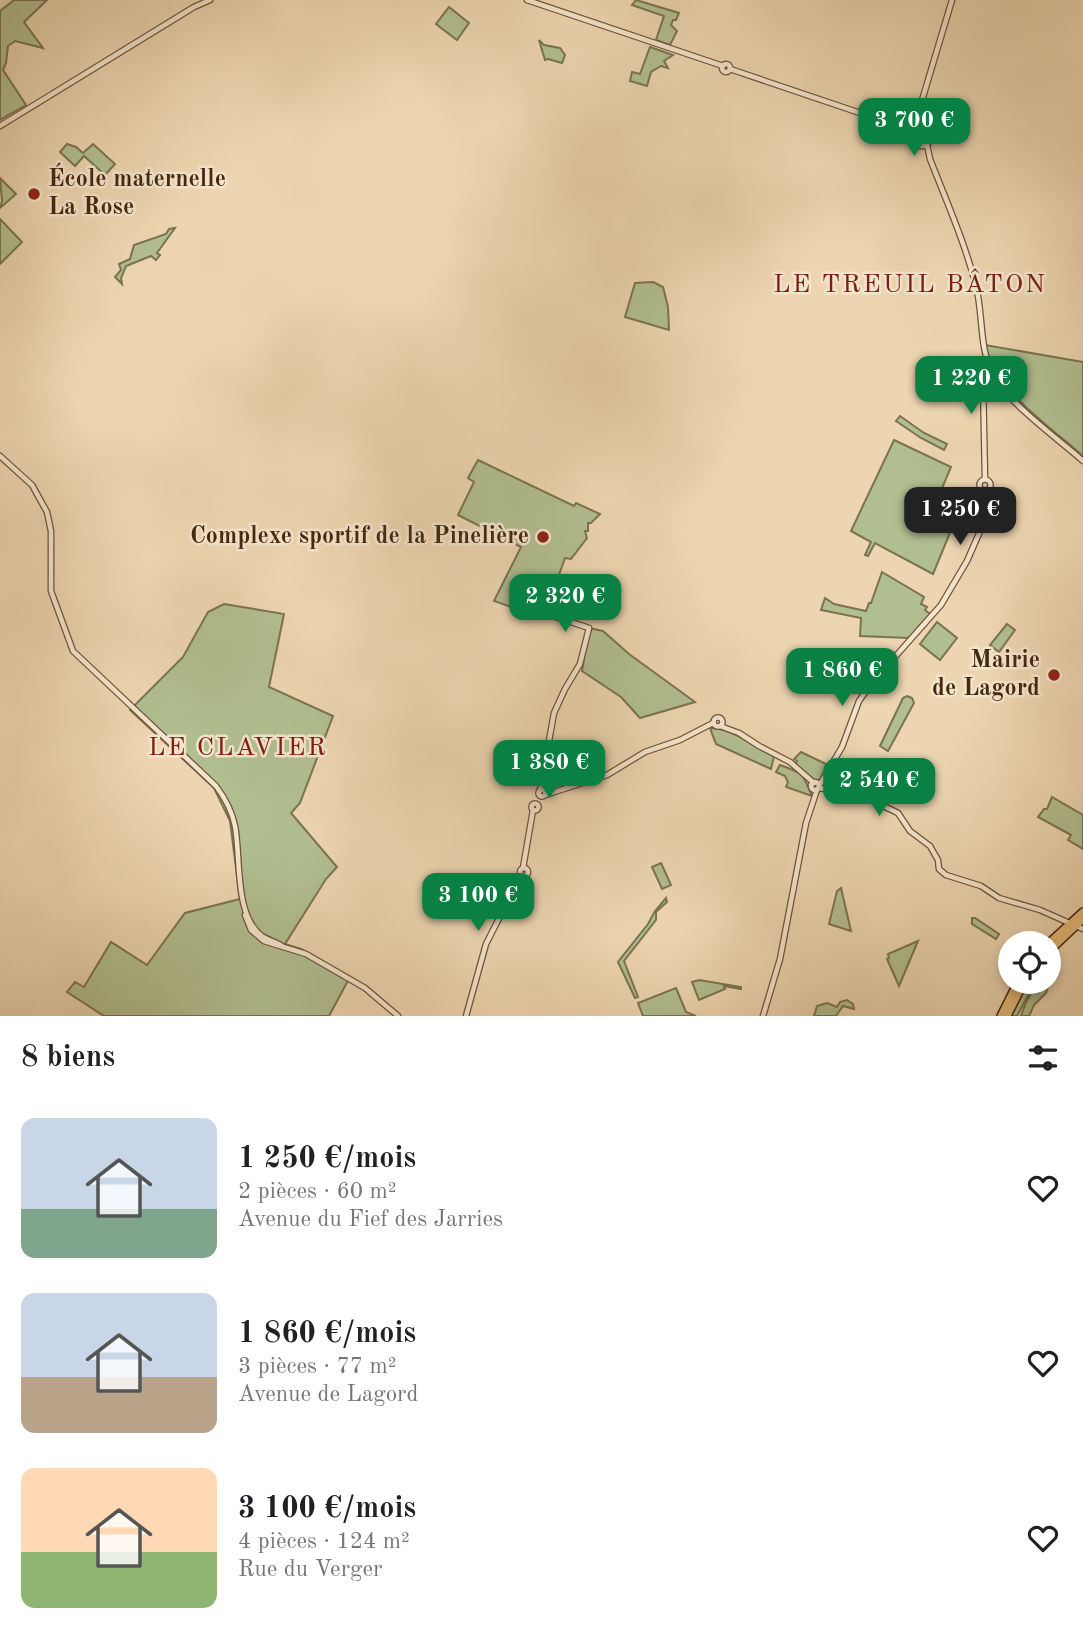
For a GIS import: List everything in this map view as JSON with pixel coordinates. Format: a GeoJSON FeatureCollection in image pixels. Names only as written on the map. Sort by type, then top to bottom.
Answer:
{"type":"FeatureCollection","features":[{"type":"Feature","properties":{"kind":"main road"},"geometry":{"type":"LineString","coordinates":[[1061,936],[1076,926],[1083,912]]}},
{"type":"Feature","properties":{"kind":"main road"},"geometry":{"type":"LineString","coordinates":[[1061,940],[1083,919]]}},
{"type":"Feature","properties":{"kind":"main road"},"geometry":{"type":"LineString","coordinates":[[1001,1016],[1012,994]]}},
{"type":"Feature","properties":{"kind":"main road"},"geometry":{"type":"LineString","coordinates":[[1007,1016],[1018,994]]}},
{"type":"Feature","properties":{"kind":"street"},"geometry":{"type":"LineString","coordinates":[[0,126],[194,7],[210,0]]}},
{"type":"Feature","properties":{"kind":"street"},"geometry":{"type":"LineString","coordinates":[[527,0],[723,66],[727,64],[730,69],[869,116],[901,134],[922,141]]}},
{"type":"Feature","properties":{"kind":"street"},"geometry":{"type":"LineString","coordinates":[[952,0],[920,107],[922,141],[973,276],[984,350],[990,368],[1014,400],[1083,461]]}},
{"type":"Feature","properties":{"kind":"street"},"geometry":{"type":"LineString","coordinates":[[764,1016],[780,959],[806,823],[817,786],[842,747],[852,717],[866,691],[941,605],[967,561],[981,529],[985,491],[979,485],[985,479],[983,382],[985,373],[990,368]]}},
{"type":"Feature","properties":{"kind":"street"},"geometry":{"type":"LineString","coordinates":[[0,456],[32,485],[47,512],[51,531],[51,591],[73,651],[216,786],[224,797],[235,824],[245,918],[251,930],[270,943],[306,954],[365,988],[398,1016]]}},
{"type":"Feature","properties":{"kind":"street"},"geometry":{"type":"LineString","coordinates":[[466,1016],[486,944],[522,876],[520,872],[525,869],[535,809],[542,792],[554,713],[580,664],[589,628],[550,614]]}},
{"type":"Feature","properties":{"kind":"street"},"geometry":{"type":"LineString","coordinates":[[542,792],[553,793],[607,775],[645,752],[680,740],[705,727],[717,725],[739,733],[777,756],[777,760],[793,766],[817,786],[865,797],[898,813],[910,831],[930,846],[938,860],[939,869],[946,875],[981,886],[999,898],[1045,912],[1076,926]]}},
{"type":"Feature","properties":{"kind":"street"},"geometry":{"type":"LineString","coordinates":[[243,901],[254,928],[262,936],[282,946]]}},
{"type":"Feature","properties":{"kind":"green space"},"geometry":{"type":"Polygon","coordinates":[[[14,0],[47,0],[24,22],[43,48],[15,41],[8,46],[3,70],[26,105],[0,120],[0,11],[14,0]]]}},
{"type":"Feature","properties":{"kind":"green space"},"geometry":{"type":"Polygon","coordinates":[[[636,0],[679,13],[671,25],[677,31],[670,45],[656,40],[664,16],[632,5],[636,0]]]}},
{"type":"Feature","properties":{"kind":"green space"},"geometry":{"type":"Polygon","coordinates":[[[449,7],[469,23],[457,40],[436,24],[449,7]]]}},
{"type":"Feature","properties":{"kind":"green space"},"geometry":{"type":"Polygon","coordinates":[[[539,40],[544,45],[560,48],[565,55],[562,63],[545,60],[539,40]]]}},
{"type":"Feature","properties":{"kind":"green space"},"geometry":{"type":"Polygon","coordinates":[[[650,47],[673,55],[664,61],[668,68],[661,66],[651,72],[647,86],[630,81],[632,72],[640,74],[650,47]]]}},
{"type":"Feature","properties":{"kind":"green space"},"geometry":{"type":"Polygon","coordinates":[[[67,144],[83,153],[93,144],[115,164],[105,175],[84,156],[75,166],[60,152],[67,144]]]}},
{"type":"Feature","properties":{"kind":"green space"},"geometry":{"type":"Polygon","coordinates":[[[0,178],[16,194],[0,208],[2,201],[0,178]]]}},
{"type":"Feature","properties":{"kind":"green space"},"geometry":{"type":"Polygon","coordinates":[[[0,219],[22,242],[0,264],[0,219]]]}},
{"type":"Feature","properties":{"kind":"green space"},"geometry":{"type":"Polygon","coordinates":[[[175,228],[157,253],[160,255],[156,260],[151,256],[126,266],[121,278],[122,284],[115,277],[121,270],[119,264],[130,259],[134,245],[175,228]]]}},
{"type":"Feature","properties":{"kind":"green space"},"geometry":{"type":"Polygon","coordinates":[[[653,282],[663,287],[668,307],[669,330],[625,317],[635,283],[653,282]]]}},
{"type":"Feature","properties":{"kind":"green space"},"geometry":{"type":"Polygon","coordinates":[[[985,345],[1083,362],[1083,456],[1012,392],[1000,378],[985,345]]]}},
{"type":"Feature","properties":{"kind":"green space"},"geometry":{"type":"Polygon","coordinates":[[[900,416],[924,433],[947,444],[944,450],[896,421],[900,416]]]}},
{"type":"Feature","properties":{"kind":"green space"},"geometry":{"type":"Polygon","coordinates":[[[894,440],[951,467],[937,500],[959,511],[933,574],[875,543],[868,556],[865,555],[871,542],[851,531],[894,440]]]}},
{"type":"Feature","properties":{"kind":"green space","name":"Complexe sportif de la Pinelière"},"geometry":{"type":"Polygon","coordinates":[[[478,460],[574,506],[576,503],[600,514],[588,523],[588,531],[585,531],[587,538],[571,559],[565,558],[549,613],[517,609],[494,601],[521,547],[458,515],[474,482],[468,478],[478,460]]]}},
{"type":"Feature","properties":{"kind":"green space"},"geometry":{"type":"Polygon","coordinates":[[[882,572],[924,597],[921,604],[927,607],[925,610],[930,614],[909,638],[860,636],[861,618],[821,610],[825,598],[834,604],[866,611],[882,572]]]}},
{"type":"Feature","properties":{"kind":"green space"},"geometry":{"type":"Polygon","coordinates":[[[224,604],[284,614],[269,687],[333,716],[300,803],[291,813],[337,867],[326,879],[285,944],[301,949],[350,977],[329,1016],[104,1016],[67,992],[75,982],[84,987],[111,942],[147,965],[185,913],[240,899],[230,821],[214,788],[130,710],[183,657],[208,612],[224,604]]]}},
{"type":"Feature","properties":{"kind":"green space"},"geometry":{"type":"Polygon","coordinates":[[[937,622],[957,638],[940,660],[920,644],[937,622]]]}},
{"type":"Feature","properties":{"kind":"green space"},"geometry":{"type":"Polygon","coordinates":[[[1007,624],[1015,630],[999,652],[990,645],[1007,624]]]}},
{"type":"Feature","properties":{"kind":"green space"},"geometry":{"type":"Polygon","coordinates":[[[589,628],[603,631],[629,654],[695,702],[640,718],[621,697],[582,671],[589,628]]]}},
{"type":"Feature","properties":{"kind":"green space"},"geometry":{"type":"Polygon","coordinates":[[[903,698],[912,698],[914,703],[888,751],[880,746],[903,698]]]}},
{"type":"Feature","properties":{"kind":"green space"},"geometry":{"type":"Polygon","coordinates":[[[710,728],[727,731],[774,756],[771,769],[716,744],[710,728]]]}},
{"type":"Feature","properties":{"kind":"green space"},"geometry":{"type":"Polygon","coordinates":[[[801,752],[828,765],[819,781],[815,781],[795,766],[797,761],[794,759],[801,752]]]}},
{"type":"Feature","properties":{"kind":"green space"},"geometry":{"type":"Polygon","coordinates":[[[780,765],[802,775],[812,796],[786,787],[788,782],[785,776],[776,772],[780,765]]]}},
{"type":"Feature","properties":{"kind":"green space"},"geometry":{"type":"Polygon","coordinates":[[[1052,797],[1083,815],[1083,849],[1068,840],[1071,835],[1038,817],[1047,809],[1052,797]]]}},
{"type":"Feature","properties":{"kind":"green space"},"geometry":{"type":"Polygon","coordinates":[[[661,863],[671,885],[662,889],[652,867],[661,863]]]}},
{"type":"Feature","properties":{"kind":"green space"},"geometry":{"type":"Polygon","coordinates":[[[841,888],[851,931],[829,924],[837,891],[841,888]]]}},
{"type":"Feature","properties":{"kind":"green space"},"geometry":{"type":"Polygon","coordinates":[[[666,898],[667,902],[656,912],[656,920],[624,961],[638,997],[635,998],[618,962],[666,898]]]}},
{"type":"Feature","properties":{"kind":"green space"},"geometry":{"type":"Polygon","coordinates":[[[972,918],[975,918],[998,936],[996,939],[972,924],[972,918]]]}},
{"type":"Feature","properties":{"kind":"green space"},"geometry":{"type":"Polygon","coordinates":[[[918,941],[899,986],[887,959],[888,954],[918,941]]]}},
{"type":"Feature","properties":{"kind":"green space"},"geometry":{"type":"Polygon","coordinates":[[[699,980],[741,989],[724,986],[725,989],[699,1000],[692,982],[699,980]]]}},
{"type":"Feature","properties":{"kind":"green space"},"geometry":{"type":"Polygon","coordinates":[[[676,988],[686,1012],[696,1016],[643,1016],[638,1003],[676,988]]]}},
{"type":"Feature","properties":{"kind":"green space"},"geometry":{"type":"Polygon","coordinates":[[[1021,994],[1029,994],[1017,1016],[1009,1016],[1021,994]]]}},
{"type":"Feature","properties":{"kind":"green space"},"geometry":{"type":"Polygon","coordinates":[[[1031,994],[1045,994],[1034,1005],[1029,1016],[1021,1016],[1031,994]]]}},
{"type":"Feature","properties":{"kind":"green space"},"geometry":{"type":"Polygon","coordinates":[[[847,1000],[853,1004],[854,1009],[843,1006],[836,1016],[814,1016],[817,1006],[827,1003],[837,1007],[840,1002],[847,1000]]]}},
{"type":"Feature","properties":{"kind":"place","name":"École maternelle La Rose"},"geometry":{"type":"Point","coordinates":[34,194]}},
{"type":"Feature","properties":{"kind":"place","name":"Complexe sportif de la Pinelière"},"geometry":{"type":"Point","coordinates":[543,537]}},
{"type":"Feature","properties":{"kind":"place","name":"Mairie de Lagord"},"geometry":{"type":"Point","coordinates":[1054,675]}},
{"type":"Feature","properties":{"kind":"district","name":"LE TREUIL BÂTON"},"geometry":{"type":"Point","coordinates":[910,285]}},
{"type":"Feature","properties":{"kind":"district","name":"LE CLAVIER"},"geometry":{"type":"Point","coordinates":[238,748]}}]}
